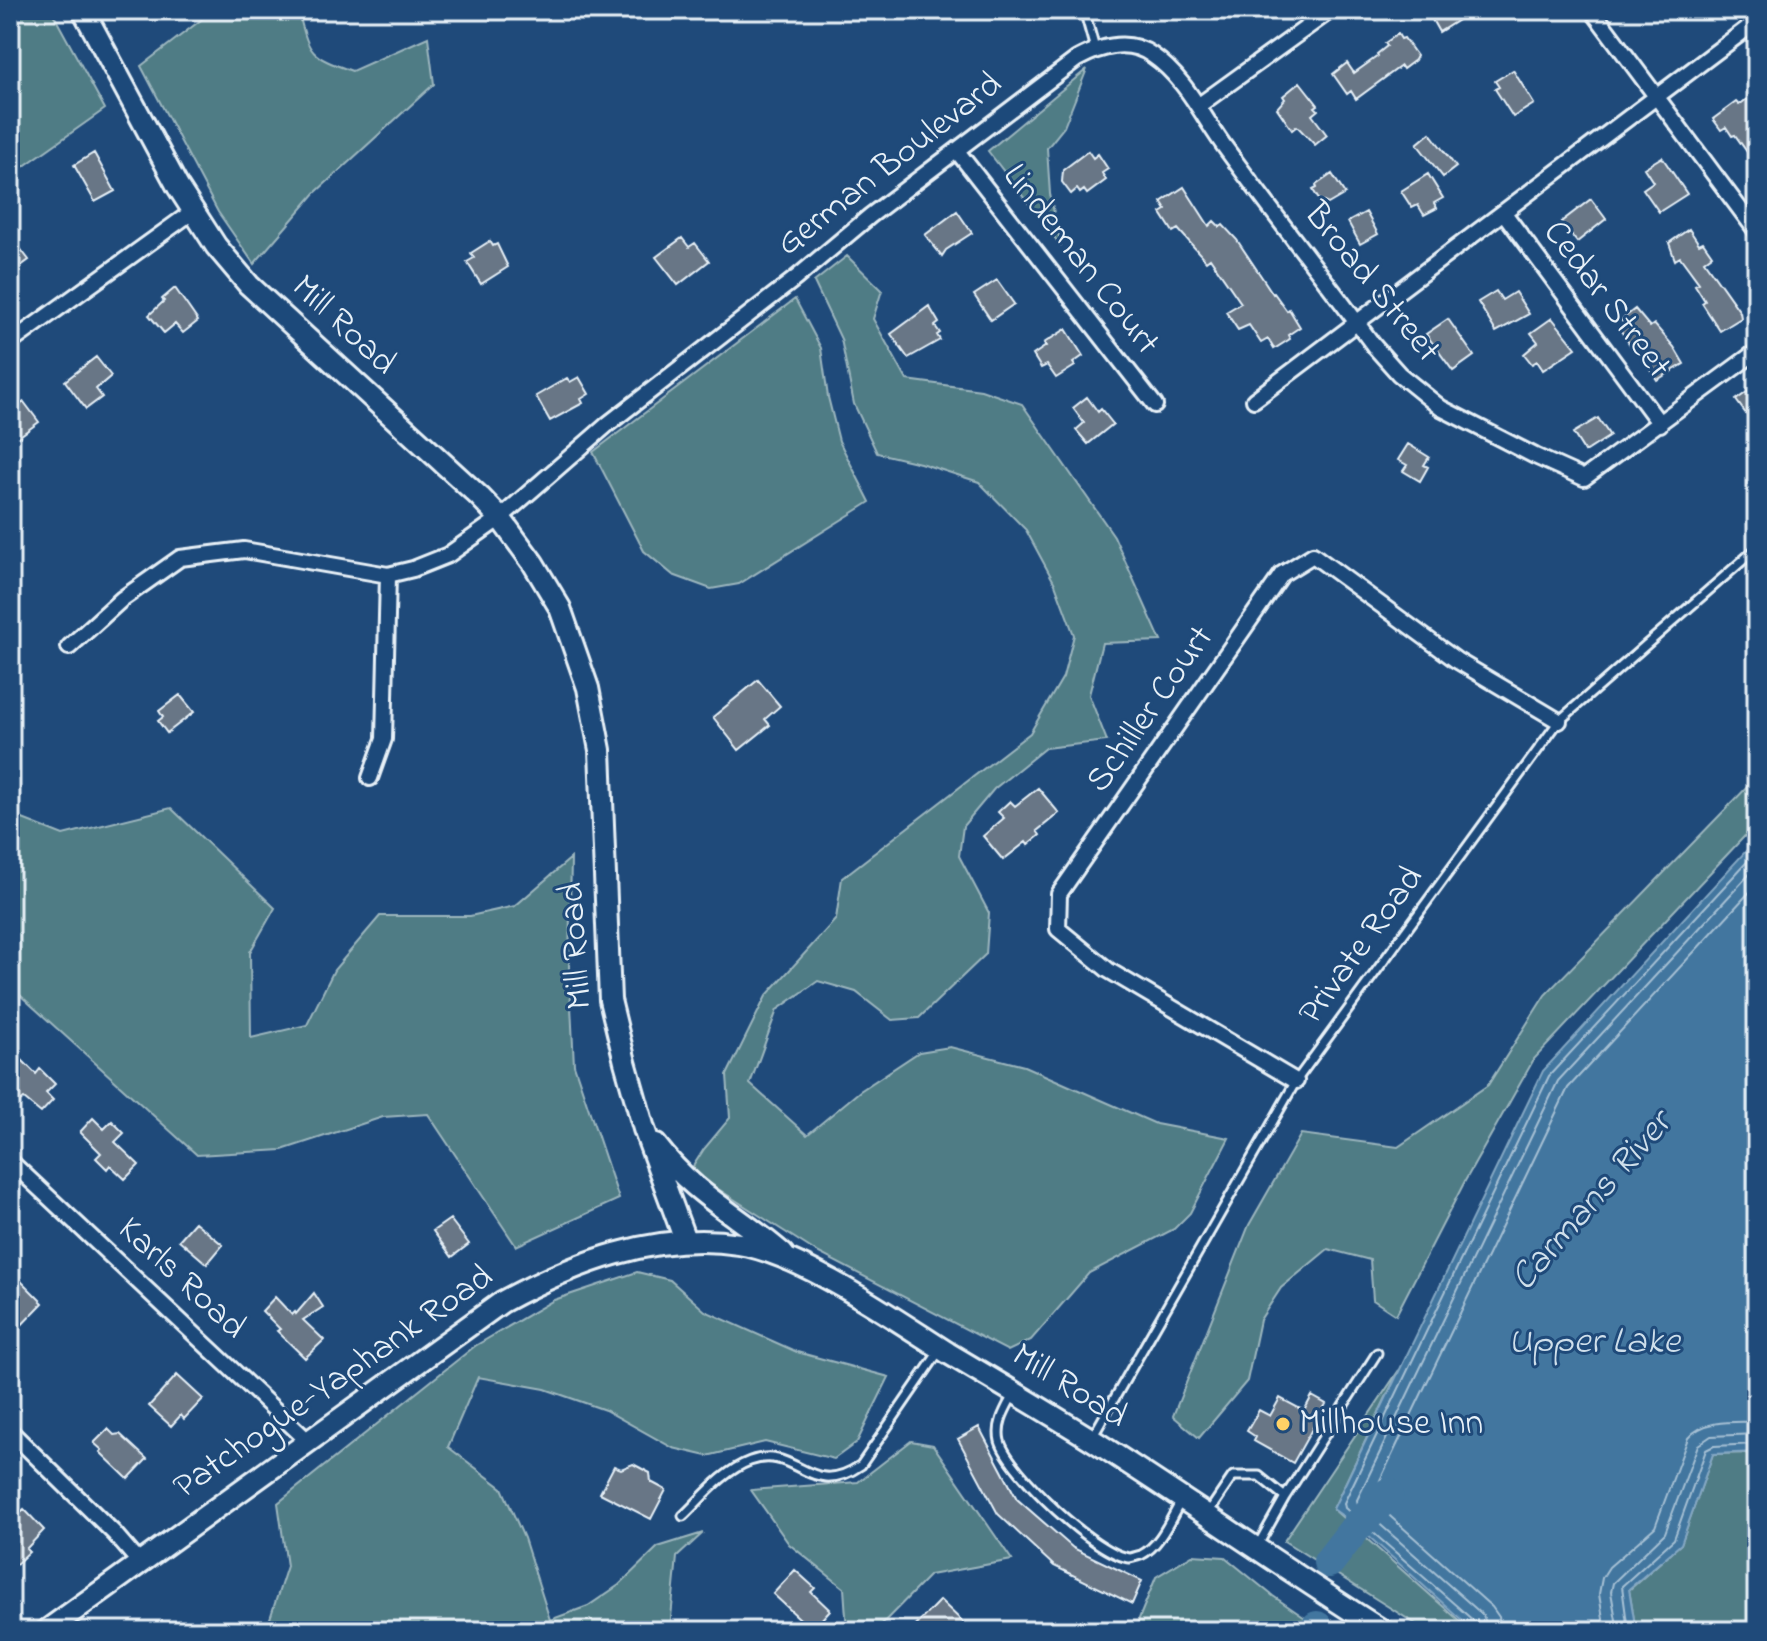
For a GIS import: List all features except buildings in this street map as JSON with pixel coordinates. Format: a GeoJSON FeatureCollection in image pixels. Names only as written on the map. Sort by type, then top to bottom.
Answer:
{"type":"FeatureCollection","features":[{"type":"Feature","properties":{"kind":"main road","name":"Mill Road"},"geometry":{"type":"LineString","coordinates":[[83,10],[192,212],[233,268],[480,497],[500,518],[533,563],[560,608],[588,688],[595,719],[603,784],[610,1000],[644,1129],[685,1240],[743,1245],[793,1263],[850,1293],[1091,1439],[1383,1631]]}},
{"type":"Feature","properties":{"kind":"main road"},"geometry":{"type":"LineString","coordinates":[[644,1129],[684,1179],[722,1210],[756,1231],[793,1263]]}},
{"type":"Feature","properties":{"kind":"main road","name":"Patchogue-Yaphank Road"},"geometry":{"type":"LineString","coordinates":[[46,1631],[449,1339],[525,1290],[549,1278],[623,1252],[646,1245],[685,1240]]}},
{"type":"Feature","properties":{"kind":"street"},"geometry":{"type":"LineString","coordinates":[[1198,106],[1331,10]]}},
{"type":"Feature","properties":{"kind":"street"},"geometry":{"type":"LineString","coordinates":[[1592,10],[1757,232]]}},
{"type":"Feature","properties":{"kind":"street"},"geometry":{"type":"LineString","coordinates":[[1254,400],[1757,21]]}},
{"type":"Feature","properties":{"kind":"street","name":"German Boulevard"},"geometry":{"type":"LineString","coordinates":[[388,575],[448,555],[500,518],[608,424],[796,278],[870,216],[1077,59],[1110,45],[1132,46],[1150,53],[1174,73],[1198,106]]}},
{"type":"Feature","properties":{"kind":"street","name":"Broad Street"},"geometry":{"type":"LineString","coordinates":[[1198,106],[1224,147],[1399,374],[1441,408],[1584,478],[1660,424]]}},
{"type":"Feature","properties":{"kind":"street","name":"Lindeman Court"},"geometry":{"type":"LineString","coordinates":[[957,151],[1155,405]]}},
{"type":"Feature","properties":{"kind":"street"},"geometry":{"type":"LineString","coordinates":[[10,343],[192,212]]}},
{"type":"Feature","properties":{"kind":"street","name":"Cedar Street"},"geometry":{"type":"LineString","coordinates":[[1504,213],[1660,424]]}},
{"type":"Feature","properties":{"kind":"street"},"geometry":{"type":"LineString","coordinates":[[1660,424],[1757,351]]}},
{"type":"Feature","properties":{"kind":"street"},"geometry":{"type":"LineString","coordinates":[[69,647],[122,599],[180,558],[244,550],[388,575],[384,739],[370,778]]}},
{"type":"Feature","properties":{"kind":"street","name":"Schiller Court"},"geometry":{"type":"LineString","coordinates":[[1296,1081],[1108,970],[1058,929],[1059,894],[1282,574],[1313,555],[1456,660],[1559,721]]}},
{"type":"Feature","properties":{"kind":"street","name":"Karls Road"},"geometry":{"type":"LineString","coordinates":[[10,1161],[309,1442]]}},
{"type":"Feature","properties":{"kind":"street"},"geometry":{"type":"LineString","coordinates":[[10,1431],[114,1533],[139,1562]]}},
{"type":"Feature","properties":{"kind":"lane"},"geometry":{"type":"LineString","coordinates":[[1084,10],[1095,49]]}},
{"type":"Feature","properties":{"kind":"lane","name":"Private Road"},"geometry":{"type":"LineString","coordinates":[[1091,1439],[1296,1081],[1559,721],[1757,548]]}},
{"type":"Feature","properties":{"kind":"lane"},"geometry":{"type":"LineString","coordinates":[[683,1516],[731,1471],[761,1458],[779,1460],[815,1476],[830,1479],[846,1475],[861,1465],[941,1348]]}},
{"type":"Feature","properties":{"kind":"lane"},"geometry":{"type":"LineString","coordinates":[[1256,1548],[1377,1353]]}},
{"type":"Feature","properties":{"kind":"lane"},"geometry":{"type":"LineString","coordinates":[[1014,1393],[1000,1420],[999,1431],[1008,1459],[1028,1484],[1049,1503],[1110,1551],[1131,1558],[1144,1554],[1159,1538],[1183,1499]]}},
{"type":"Feature","properties":{"kind":"lane"},"geometry":{"type":"LineString","coordinates":[[1207,1515],[1233,1476],[1259,1476],[1285,1497]]}},
{"type":"Feature","properties":{"kind":"green space"},"geometry":{"type":"Polygon","coordinates":[[[10,10],[51,10],[105,109],[10,176],[10,10]]]}},
{"type":"Feature","properties":{"kind":"green space"},"geometry":{"type":"Polygon","coordinates":[[[214,10],[298,10],[313,51],[319,57],[352,71],[428,37],[434,84],[315,193],[254,264],[218,212],[141,66],[214,10]]]}},
{"type":"Feature","properties":{"kind":"green space"},"geometry":{"type":"Polygon","coordinates":[[[1087,69],[1064,127],[1047,148],[1050,194],[1061,246],[988,151],[1087,69]]]}},
{"type":"Feature","properties":{"kind":"green space"},"geometry":{"type":"Polygon","coordinates":[[[847,256],[882,290],[873,319],[907,380],[981,390],[1022,404],[1114,536],[1161,641],[1102,643],[1089,695],[1107,741],[1045,748],[994,789],[963,826],[959,856],[989,913],[986,954],[919,1018],[892,1020],[856,992],[818,981],[777,1010],[750,1084],[807,1135],[860,1091],[919,1052],[950,1047],[1024,1066],[1156,1124],[1229,1138],[1190,1213],[1174,1229],[1089,1273],[1031,1340],[1008,1351],[815,1251],[690,1171],[730,1118],[727,1075],[766,996],[836,919],[842,878],[1030,733],[1063,677],[1074,635],[1055,584],[1026,530],[979,482],[877,453],[854,404],[841,339],[814,282],[847,256]]]}},
{"type":"Feature","properties":{"kind":"green space"},"geometry":{"type":"Polygon","coordinates":[[[795,299],[821,348],[828,397],[839,441],[870,502],[739,584],[711,589],[673,575],[644,551],[593,452],[795,299]]]}},
{"type":"Feature","properties":{"kind":"green space"},"geometry":{"type":"Polygon","coordinates":[[[1757,777],[1757,823],[1534,1059],[1465,1181],[1396,1315],[1373,1300],[1370,1260],[1328,1249],[1281,1288],[1260,1320],[1247,1381],[1199,1438],[1173,1416],[1249,1225],[1301,1134],[1398,1147],[1488,1085],[1545,995],[1757,777]]]}},
{"type":"Feature","properties":{"kind":"green space"},"geometry":{"type":"Polygon","coordinates":[[[171,808],[275,908],[250,952],[251,1038],[307,1025],[334,970],[380,916],[470,916],[515,906],[571,858],[569,966],[574,1065],[619,1199],[516,1246],[428,1114],[383,1117],[282,1150],[197,1155],[10,986],[10,814],[63,835],[171,808]]]}},
{"type":"Feature","properties":{"kind":"green space"},"geometry":{"type":"Polygon","coordinates":[[[637,1272],[670,1280],[705,1311],[797,1352],[889,1377],[857,1442],[834,1459],[765,1442],[707,1456],[673,1448],[605,1410],[545,1389],[478,1377],[448,1447],[502,1488],[524,1538],[550,1620],[588,1606],[619,1585],[658,1547],[703,1533],[677,1557],[670,1628],[684,1631],[266,1631],[287,1566],[278,1503],[475,1346],[554,1300],[637,1272]]]}},
{"type":"Feature","properties":{"kind":"green space"},"geometry":{"type":"Polygon","coordinates":[[[1399,1370],[1333,1509],[1471,1631],[1427,1631],[1284,1541],[1399,1370]]]}},
{"type":"Feature","properties":{"kind":"green space"},"geometry":{"type":"Polygon","coordinates":[[[911,1441],[933,1445],[1012,1560],[930,1575],[881,1625],[884,1631],[847,1631],[844,1588],[789,1544],[751,1490],[858,1482],[911,1441]]]}},
{"type":"Feature","properties":{"kind":"green space"},"geometry":{"type":"Polygon","coordinates":[[[1757,1453],[1757,1631],[1636,1631],[1629,1590],[1681,1544],[1713,1454],[1757,1453]]]}},
{"type":"Feature","properties":{"kind":"green space"},"geometry":{"type":"Polygon","coordinates":[[[1192,1555],[1225,1557],[1273,1596],[1324,1631],[1134,1631],[1156,1577],[1192,1555]]]}},
{"type":"Feature","properties":{"kind":"water","name":"Upper Lake"},"geometry":{"type":"Polygon","coordinates":[[[1757,839],[1757,1452],[1713,1454],[1681,1544],[1629,1589],[1636,1631],[1474,1631],[1357,1526],[1333,1509],[1543,1071],[1757,839]]]}},
{"type":"Feature","properties":{"kind":"waterway","name":"Carmans River"},"geometry":{"type":"LineString","coordinates":[[1329,1562],[1357,1526],[1388,1494]]}},
{"type":"Feature","properties":{"kind":"waterway","name":"Carmans River"},"geometry":{"type":"LineString","coordinates":[[1314,1631],[1317,1627]]}},
{"type":"Feature","properties":{"kind":"place","name":"Millhouse Inn"},"geometry":{"type":"Point","coordinates":[1283,1424]}}]}
